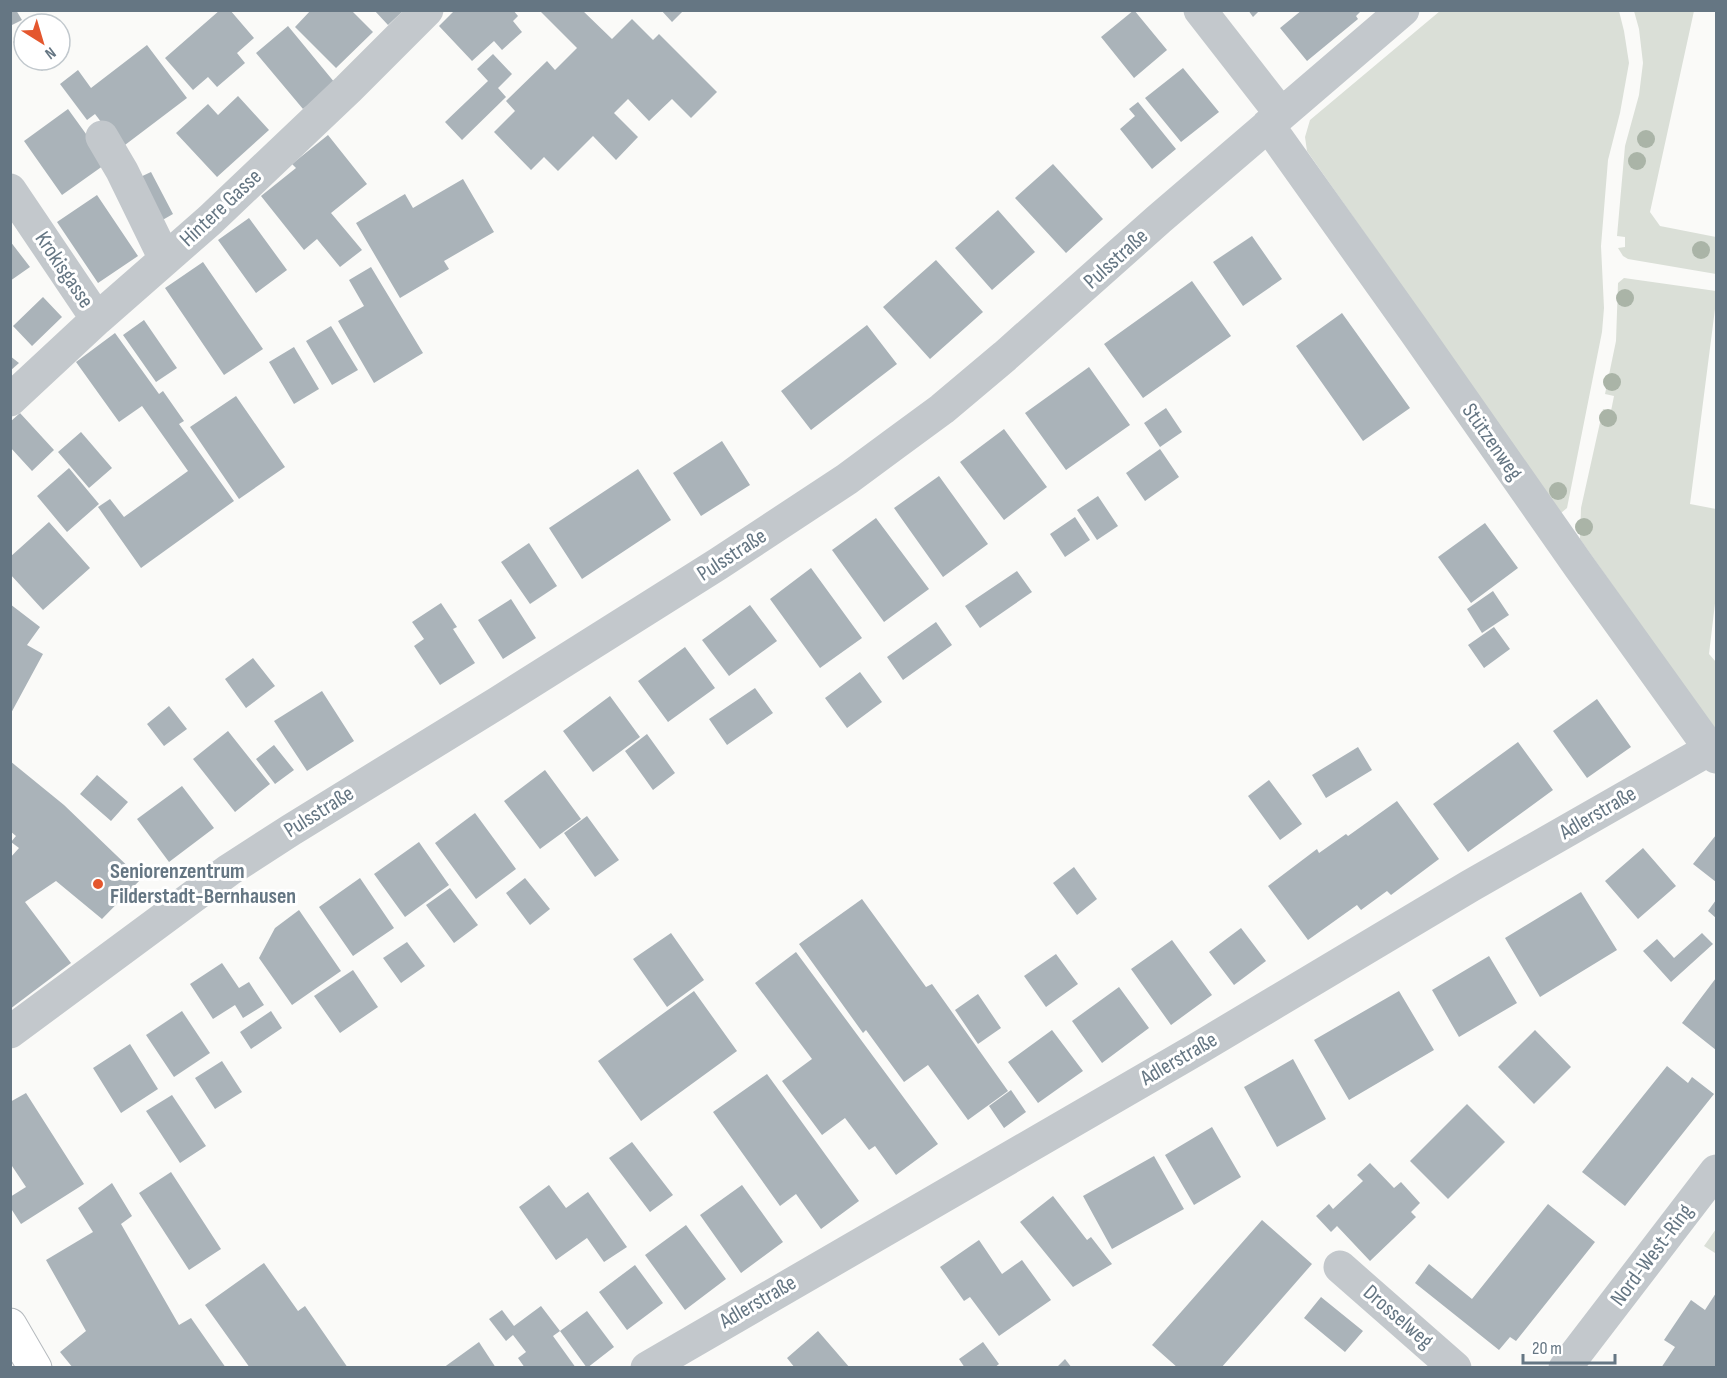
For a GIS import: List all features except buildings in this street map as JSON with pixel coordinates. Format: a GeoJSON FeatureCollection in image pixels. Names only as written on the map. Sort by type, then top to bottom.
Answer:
{"type":"FeatureCollection","features":[{"type":"Feature","properties":{"kind":"main road"},"geometry":{"type":"LineString","coordinates":[[10,1325],[35,1368]]}},
{"type":"Feature","properties":{"kind":"street","name":"Hintere Gasse"},"geometry":{"type":"LineString","coordinates":[[10,400],[256,177],[427,10]]}},
{"type":"Feature","properties":{"kind":"street","name":"Stützenweg"},"geometry":{"type":"LineString","coordinates":[[1200,10],[1416,333],[1572,557],[1713,753]]}},
{"type":"Feature","properties":{"kind":"street","name":"Pulsstraße"},"geometry":{"type":"LineString","coordinates":[[10,1032],[230,870],[327,807],[718,564],[847,479],[942,409],[1005,356],[1403,10]]}},
{"type":"Feature","properties":{"kind":"street"},"geometry":{"type":"LineString","coordinates":[[102,137],[122,171],[165,259]]}},
{"type":"Feature","properties":{"kind":"street","name":"Krokisgasse"},"geometry":{"type":"LineString","coordinates":[[10,190],[97,319]]}},
{"type":"Feature","properties":{"kind":"street","name":"Adlerstraße"},"geometry":{"type":"LineString","coordinates":[[647,1368],[1197,1049],[1470,886],[1713,753]]}},
{"type":"Feature","properties":{"kind":"street","name":"Nord-West-Ring"},"geometry":{"type":"LineString","coordinates":[[1565,1368],[1716,1171]]}},
{"type":"Feature","properties":{"kind":"street","name":"Drosselweg"},"geometry":{"type":"LineString","coordinates":[[1340,1267],[1455,1368]]}},
{"type":"Feature","properties":{"kind":"shaded area"},"geometry":{"type":"Polygon","coordinates":[[[1440,11],[1619,11],[1624,31],[1629,63],[1608,160],[1601,246],[1604,308],[1602,332],[1567,508],[1561,513],[1307,151],[1305,137],[1310,120],[1440,11]]]}},
{"type":"Feature","properties":{"kind":"shaded area"},"geometry":{"type":"Polygon","coordinates":[[[1634,11],[1694,11],[1650,212],[1660,226],[1716,237],[1716,274],[1628,259],[1618,248],[1625,247],[1625,237],[1617,236],[1625,146],[1639,95],[1643,63],[1639,29],[1634,11]]]}},
{"type":"Feature","properties":{"kind":"shaded area"},"geometry":{"type":"Polygon","coordinates":[[[1624,278],[1716,291],[1716,308],[1690,504],[1716,509],[1716,595],[1709,654],[1716,662],[1716,732],[1580,539],[1581,508],[1603,409],[1611,411],[1614,396],[1605,394],[1616,341],[1618,283],[1624,278]]]}},
{"type":"Feature","properties":{"kind":"shaded area"},"geometry":{"type":"Polygon","coordinates":[[[1716,1229],[1716,1250],[1715,1253],[1704,1246],[1716,1229]]]}},
{"type":"Feature","properties":{"kind":"place","name":"Seniorenzentrum Filderstadt-Bernhausen"},"geometry":{"type":"Point","coordinates":[98,884]}}]}
